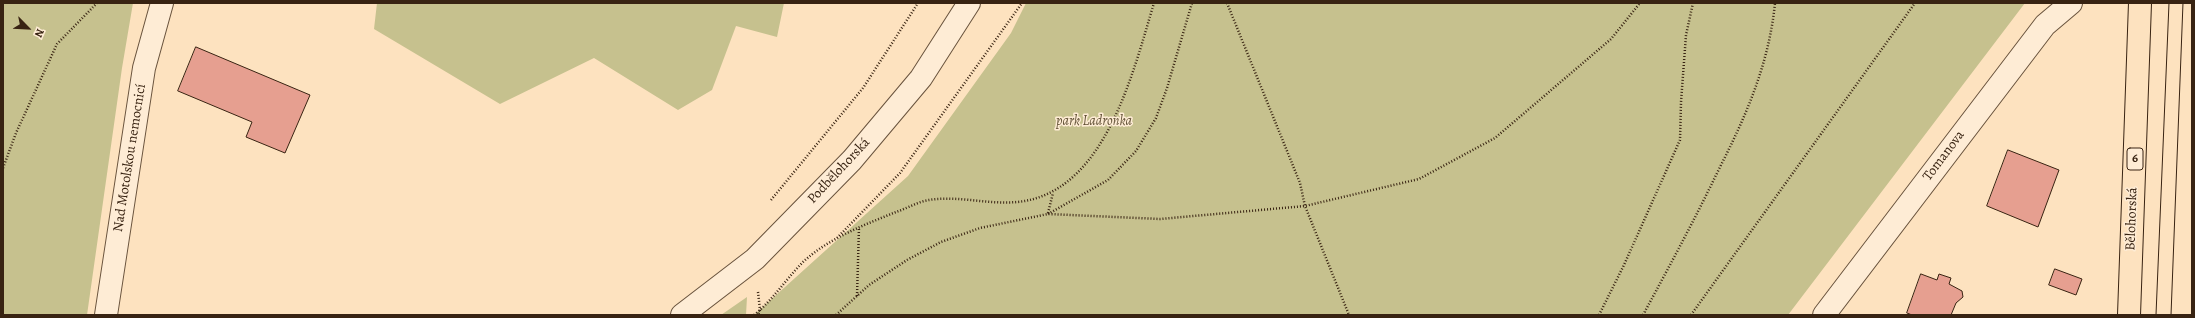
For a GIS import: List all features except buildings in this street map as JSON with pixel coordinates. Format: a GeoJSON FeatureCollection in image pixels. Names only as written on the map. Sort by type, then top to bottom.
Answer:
{"type":"FeatureCollection","features":[{"type":"Feature","properties":{"kind":"main road","name":"Bělohorská"},"geometry":{"type":"LineString","coordinates":[[2129,315],[2140,3]]}},
{"type":"Feature","properties":{"kind":"street","name":"Nad Motolskou nemocnicí"},"geometry":{"type":"LineString","coordinates":[[106,315],[144,68],[162,3]]}},
{"type":"Feature","properties":{"kind":"street","name":"Podbělohorská"},"geometry":{"type":"LineString","coordinates":[[682,315],[755,259],[852,160],[921,78],[969,3]]}},
{"type":"Feature","properties":{"kind":"street","name":"Tomanova"},"geometry":{"type":"LineString","coordinates":[[1824,315],[2045,25],[2071,3]]}},
{"type":"Feature","properties":{"kind":"path"},"geometry":{"type":"LineString","coordinates":[[3,168],[16,133],[58,44],[97,3]]}},
{"type":"Feature","properties":{"kind":"path"},"geometry":{"type":"LineString","coordinates":[[768,205],[863,88],[918,3]]}},
{"type":"Feature","properties":{"kind":"path"},"geometry":{"type":"LineString","coordinates":[[834,241],[900,173],[1022,3]]}},
{"type":"Feature","properties":{"kind":"path"},"geometry":{"type":"LineString","coordinates":[[754,315],[804,262],[834,241],[859,227],[924,201],[943,199],[1018,202],[1053,193],[1081,168],[1106,135],[1127,93],[1154,3]]}},
{"type":"Feature","properties":{"kind":"path"},"geometry":{"type":"LineString","coordinates":[[1048,214],[1108,180],[1136,152],[1156,118],[1167,88],[1192,3]]}},
{"type":"Feature","properties":{"kind":"path"},"geometry":{"type":"LineString","coordinates":[[1227,3],[1300,183],[1305,206],[1349,315]]}},
{"type":"Feature","properties":{"kind":"path"},"geometry":{"type":"LineString","coordinates":[[836,315],[869,285],[907,260],[941,242],[980,228],[1048,214],[1160,219],[1305,206],[1419,179],[1495,138],[1611,39],[1640,3]]}},
{"type":"Feature","properties":{"kind":"path"},"geometry":{"type":"LineString","coordinates":[[1599,315],[1624,265],[1680,140],[1686,35],[1693,3]]}},
{"type":"Feature","properties":{"kind":"path"},"geometry":{"type":"LineString","coordinates":[[1642,315],[1701,206],[1757,88],[1766,57],[1775,3]]}},
{"type":"Feature","properties":{"kind":"path"},"geometry":{"type":"LineString","coordinates":[[1691,315],[1915,3]]}},
{"type":"Feature","properties":{"kind":"path"},"geometry":{"type":"LineString","coordinates":[[1048,214],[1053,193]]}},
{"type":"Feature","properties":{"kind":"path"},"geometry":{"type":"LineString","coordinates":[[857,296],[859,227]]}},
{"type":"Feature","properties":{"kind":"path"},"geometry":{"type":"LineString","coordinates":[[758,315],[760,310]]}},
{"type":"Feature","properties":{"kind":"green space"},"geometry":{"type":"Polygon","coordinates":[[[3,3],[133,3],[122,68],[87,315],[3,315],[3,3]]]}},
{"type":"Feature","properties":{"kind":"green space"},"geometry":{"type":"Polygon","coordinates":[[[377,3],[784,3],[777,37],[736,26],[712,90],[678,110],[594,58],[500,104],[374,29],[377,3]]]}},
{"type":"Feature","properties":{"kind":"green space","name":"park Ladronka"},"geometry":{"type":"Polygon","coordinates":[[[1026,3],[2025,3],[1788,315],[754,315],[908,176],[1011,33],[1026,3]]]}},
{"type":"Feature","properties":{"kind":"green space"},"geometry":{"type":"Polygon","coordinates":[[[747,297],[746,315],[721,315],[747,297]]]}},
{"type":"Feature","properties":{"kind":"tram line"},"geometry":{"type":"LineString","coordinates":[[2156,315],[2169,3]]}},
{"type":"Feature","properties":{"kind":"tram line"},"geometry":{"type":"LineString","coordinates":[[2171,315],[2183,3]]}}]}
